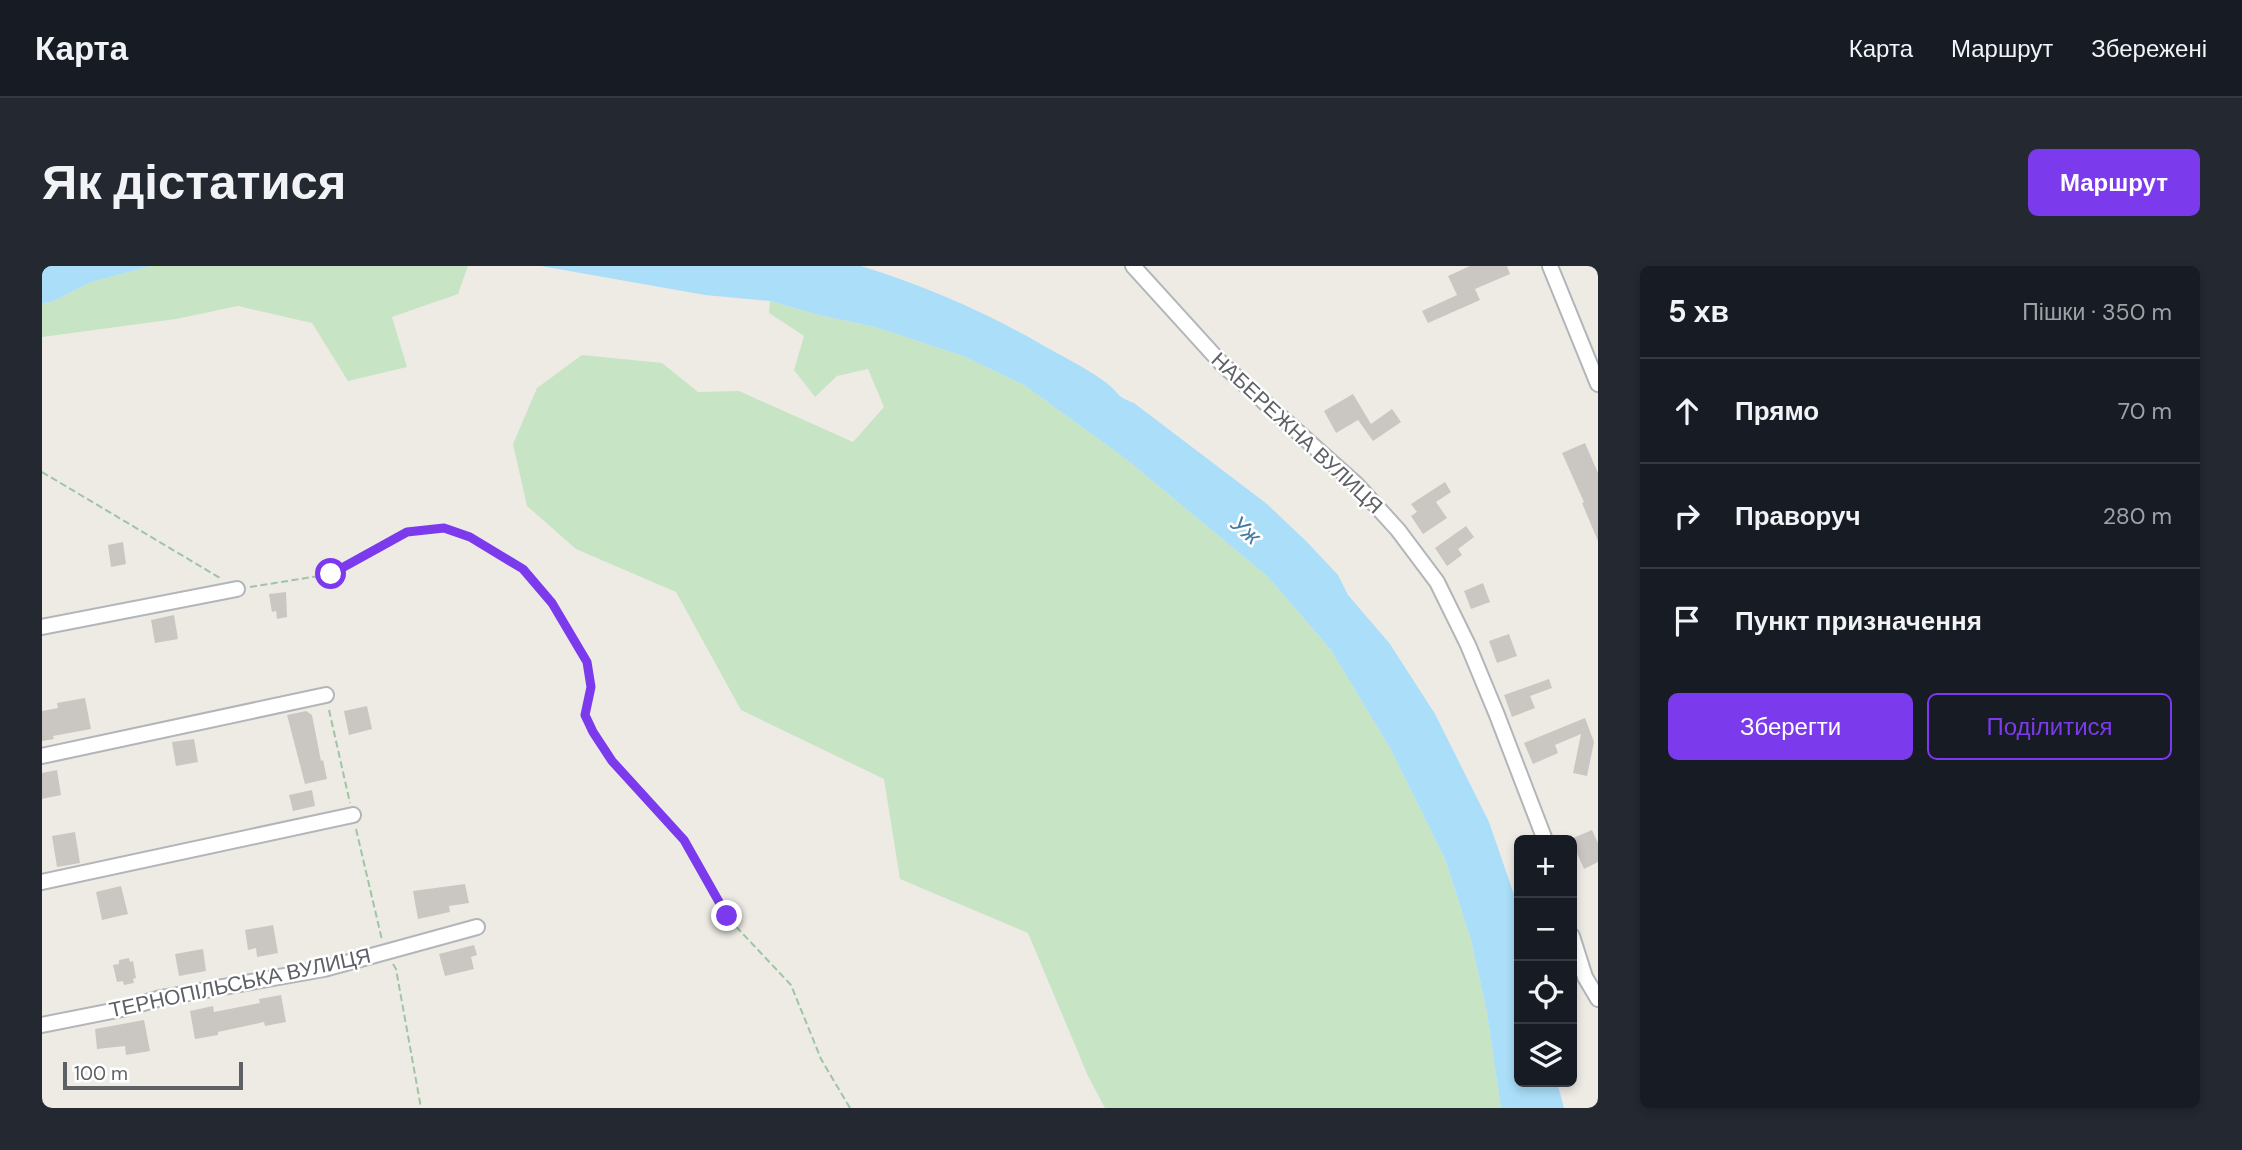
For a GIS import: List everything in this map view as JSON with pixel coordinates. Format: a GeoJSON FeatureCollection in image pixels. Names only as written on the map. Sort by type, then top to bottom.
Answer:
{"type":"FeatureCollection","features":[{"type":"Feature","properties":{"kind":"street","name":"НАБЕРЕЖНА ВУЛИЦЯ"},"geometry":{"type":"LineString","coordinates":[[1133,266],[1222,364],[1357,485],[1398,530],[1437,582],[1468,645],[1543,835]]}},
{"type":"Feature","properties":{"kind":"street"},"geometry":{"type":"LineString","coordinates":[[1550,266],[1598,384]]}},
{"type":"Feature","properties":{"kind":"street"},"geometry":{"type":"LineString","coordinates":[[42,627],[237,589]]}},
{"type":"Feature","properties":{"kind":"street"},"geometry":{"type":"LineString","coordinates":[[42,756],[326,695]]}},
{"type":"Feature","properties":{"kind":"street"},"geometry":{"type":"LineString","coordinates":[[42,882],[353,815]]}},
{"type":"Feature","properties":{"kind":"street","name":"ТЕРНОПІЛЬСЬКА ВУЛИЦЯ"},"geometry":{"type":"LineString","coordinates":[[42,1025],[161,998],[324,969],[477,927]]}},
{"type":"Feature","properties":{"kind":"street"},"geometry":{"type":"LineString","coordinates":[[1577,952],[1585,977],[1598,999]]}},
{"type":"Feature","properties":{"kind":"path"},"geometry":{"type":"LineString","coordinates":[[42,472],[237,589],[331,574],[407,532],[444,528],[470,537],[523,569],[552,603],[587,662],[591,687],[585,715],[593,732],[612,761],[684,840],[727,916],[791,985],[821,1059],[850,1108]]}},
{"type":"Feature","properties":{"kind":"path"},"geometry":{"type":"LineString","coordinates":[[326,695],[385,951],[396,969],[421,1108]]}},
{"type":"Feature","properties":{"kind":"green space"},"geometry":{"type":"Polygon","coordinates":[[[151,266],[468,266],[458,294],[392,317],[407,367],[348,381],[312,323],[238,306],[176,319],[42,337],[42,303],[52,302],[91,282],[151,266]]]}},
{"type":"Feature","properties":{"kind":"green space"},"geometry":{"type":"Polygon","coordinates":[[[770,301],[875,327],[963,356],[1024,385],[1126,459],[1267,576],[1331,650],[1390,748],[1445,859],[1471,940],[1487,1013],[1501,1108],[1105,1108],[1088,1076],[1028,933],[900,879],[884,779],[741,710],[676,592],[576,549],[527,506],[513,444],[537,388],[582,355],[662,363],[698,392],[739,391],[853,442],[884,407],[868,369],[837,376],[815,397],[794,370],[804,336],[769,313],[770,301]]]}},
{"type":"Feature","properties":{"kind":"water"},"geometry":{"type":"Polygon","coordinates":[[[42,266],[151,266],[91,282],[52,302],[42,303],[42,266]]]}},
{"type":"Feature","properties":{"kind":"water","name":"Уж"},"geometry":{"type":"Polygon","coordinates":[[[541,266],[861,266],[884,273],[930,290],[1018,331],[1085,369],[1267,504],[1338,575],[1348,595],[1390,644],[1435,714],[1489,822],[1514,894],[1514,1087],[1558,1087],[1564,1108],[1501,1108],[1487,1013],[1471,940],[1445,859],[1390,748],[1331,650],[1267,576],[1126,459],[1024,385],[963,356],[875,327],[770,301],[705,295],[541,266]]]}},
{"type":"Feature","properties":{"kind":"building"},"geometry":{"type":"Polygon","coordinates":[[[1470,266],[1507,266],[1510,274],[1475,289],[1480,300],[1428,323],[1422,311],[1457,295],[1448,276],[1470,266]]]}},
{"type":"Feature","properties":{"kind":"building"},"geometry":{"type":"Polygon","coordinates":[[[1353,394],[1371,424],[1392,409],[1401,422],[1373,441],[1358,420],[1336,433],[1324,411],[1353,394]]]}},
{"type":"Feature","properties":{"kind":"building"},"geometry":{"type":"Polygon","coordinates":[[[1585,443],[1598,473],[1598,541],[1562,453],[1585,443]]]}},
{"type":"Feature","properties":{"kind":"building"},"geometry":{"type":"Polygon","coordinates":[[[1445,482],[1451,492],[1436,502],[1447,518],[1423,534],[1411,516],[1417,512],[1411,504],[1445,482]]]}},
{"type":"Feature","properties":{"kind":"building"},"geometry":{"type":"Polygon","coordinates":[[[1466,526],[1474,537],[1458,549],[1462,555],[1447,566],[1435,548],[1466,526]]]}},
{"type":"Feature","properties":{"kind":"building"},"geometry":{"type":"Polygon","coordinates":[[[123,542],[126,564],[111,567],[108,545],[123,542]]]}},
{"type":"Feature","properties":{"kind":"building"},"geometry":{"type":"Polygon","coordinates":[[[1483,583],[1490,602],[1471,609],[1464,591],[1483,583]]]}},
{"type":"Feature","properties":{"kind":"building"},"geometry":{"type":"Polygon","coordinates":[[[286,592],[287,617],[277,619],[276,611],[272,612],[269,594],[286,592]]]}},
{"type":"Feature","properties":{"kind":"building"},"geometry":{"type":"Polygon","coordinates":[[[174,615],[178,639],[155,643],[151,620],[174,615]]]}},
{"type":"Feature","properties":{"kind":"building"},"geometry":{"type":"Polygon","coordinates":[[[1509,634],[1517,656],[1497,663],[1489,641],[1509,634]]]}},
{"type":"Feature","properties":{"kind":"building"},"geometry":{"type":"Polygon","coordinates":[[[1549,679],[1552,688],[1530,696],[1535,708],[1512,717],[1504,695],[1549,679]]]}},
{"type":"Feature","properties":{"kind":"building"},"geometry":{"type":"Polygon","coordinates":[[[85,698],[91,729],[53,736],[54,739],[42,741],[42,711],[58,708],[57,703],[85,698]]]}},
{"type":"Feature","properties":{"kind":"building"},"geometry":{"type":"Polygon","coordinates":[[[367,706],[372,729],[349,735],[344,711],[367,706]]]}},
{"type":"Feature","properties":{"kind":"building"},"geometry":{"type":"Polygon","coordinates":[[[306,711],[312,715],[327,779],[305,784],[287,715],[306,711]]]}},
{"type":"Feature","properties":{"kind":"building"},"geometry":{"type":"Polygon","coordinates":[[[1585,718],[1594,742],[1587,776],[1573,773],[1581,734],[1555,745],[1558,753],[1533,764],[1524,743],[1585,718]]]}},
{"type":"Feature","properties":{"kind":"building"},"geometry":{"type":"Polygon","coordinates":[[[194,739],[198,762],[176,766],[172,742],[194,739]]]}},
{"type":"Feature","properties":{"kind":"building"},"geometry":{"type":"Polygon","coordinates":[[[57,770],[61,795],[42,799],[42,773],[57,770]]]}},
{"type":"Feature","properties":{"kind":"building"},"geometry":{"type":"Polygon","coordinates":[[[312,790],[315,806],[293,811],[289,795],[312,790]]]}},
{"type":"Feature","properties":{"kind":"building"},"geometry":{"type":"Polygon","coordinates":[[[1592,830],[1598,843],[1598,862],[1584,869],[1577,853],[1577,836],[1592,830]]]}},
{"type":"Feature","properties":{"kind":"building"},"geometry":{"type":"Polygon","coordinates":[[[75,832],[80,863],[57,867],[52,836],[75,832]]]}},
{"type":"Feature","properties":{"kind":"building"},"geometry":{"type":"Polygon","coordinates":[[[465,884],[469,903],[449,906],[450,912],[418,919],[413,891],[465,884]]]}},
{"type":"Feature","properties":{"kind":"building"},"geometry":{"type":"Polygon","coordinates":[[[121,886],[128,914],[102,920],[96,892],[121,886]]]}},
{"type":"Feature","properties":{"kind":"building"},"geometry":{"type":"Polygon","coordinates":[[[273,925],[278,953],[257,957],[256,948],[248,950],[245,930],[273,925]]]}},
{"type":"Feature","properties":{"kind":"building"},"geometry":{"type":"Polygon","coordinates":[[[474,945],[477,955],[471,957],[474,969],[445,976],[439,954],[474,945]]]}},
{"type":"Feature","properties":{"kind":"building"},"geometry":{"type":"Polygon","coordinates":[[[203,949],[206,971],[179,976],[175,954],[203,949]]]}},
{"type":"Feature","properties":{"kind":"building"},"geometry":{"type":"Polygon","coordinates":[[[129,958],[130,962],[133,961],[136,978],[133,979],[134,983],[124,985],[123,981],[117,982],[113,965],[119,964],[119,960],[129,958]]]}},
{"type":"Feature","properties":{"kind":"building"},"geometry":{"type":"Polygon","coordinates":[[[281,995],[286,1022],[265,1026],[264,1022],[195,1039],[190,1011],[213,1006],[214,1012],[260,1003],[259,999],[281,995]]]}},
{"type":"Feature","properties":{"kind":"building"},"geometry":{"type":"Polygon","coordinates":[[[144,1020],[150,1051],[126,1055],[125,1046],[97,1049],[95,1029],[144,1020]]]}},
{"type":"Feature","properties":{"kind":"route"},"geometry":{"type":"LineString","coordinates":[[331,574],[407,532],[444,528],[470,537],[523,569],[552,603],[587,662],[591,687],[585,715],[593,732],[612,761],[684,840],[727,916]]}}]}
